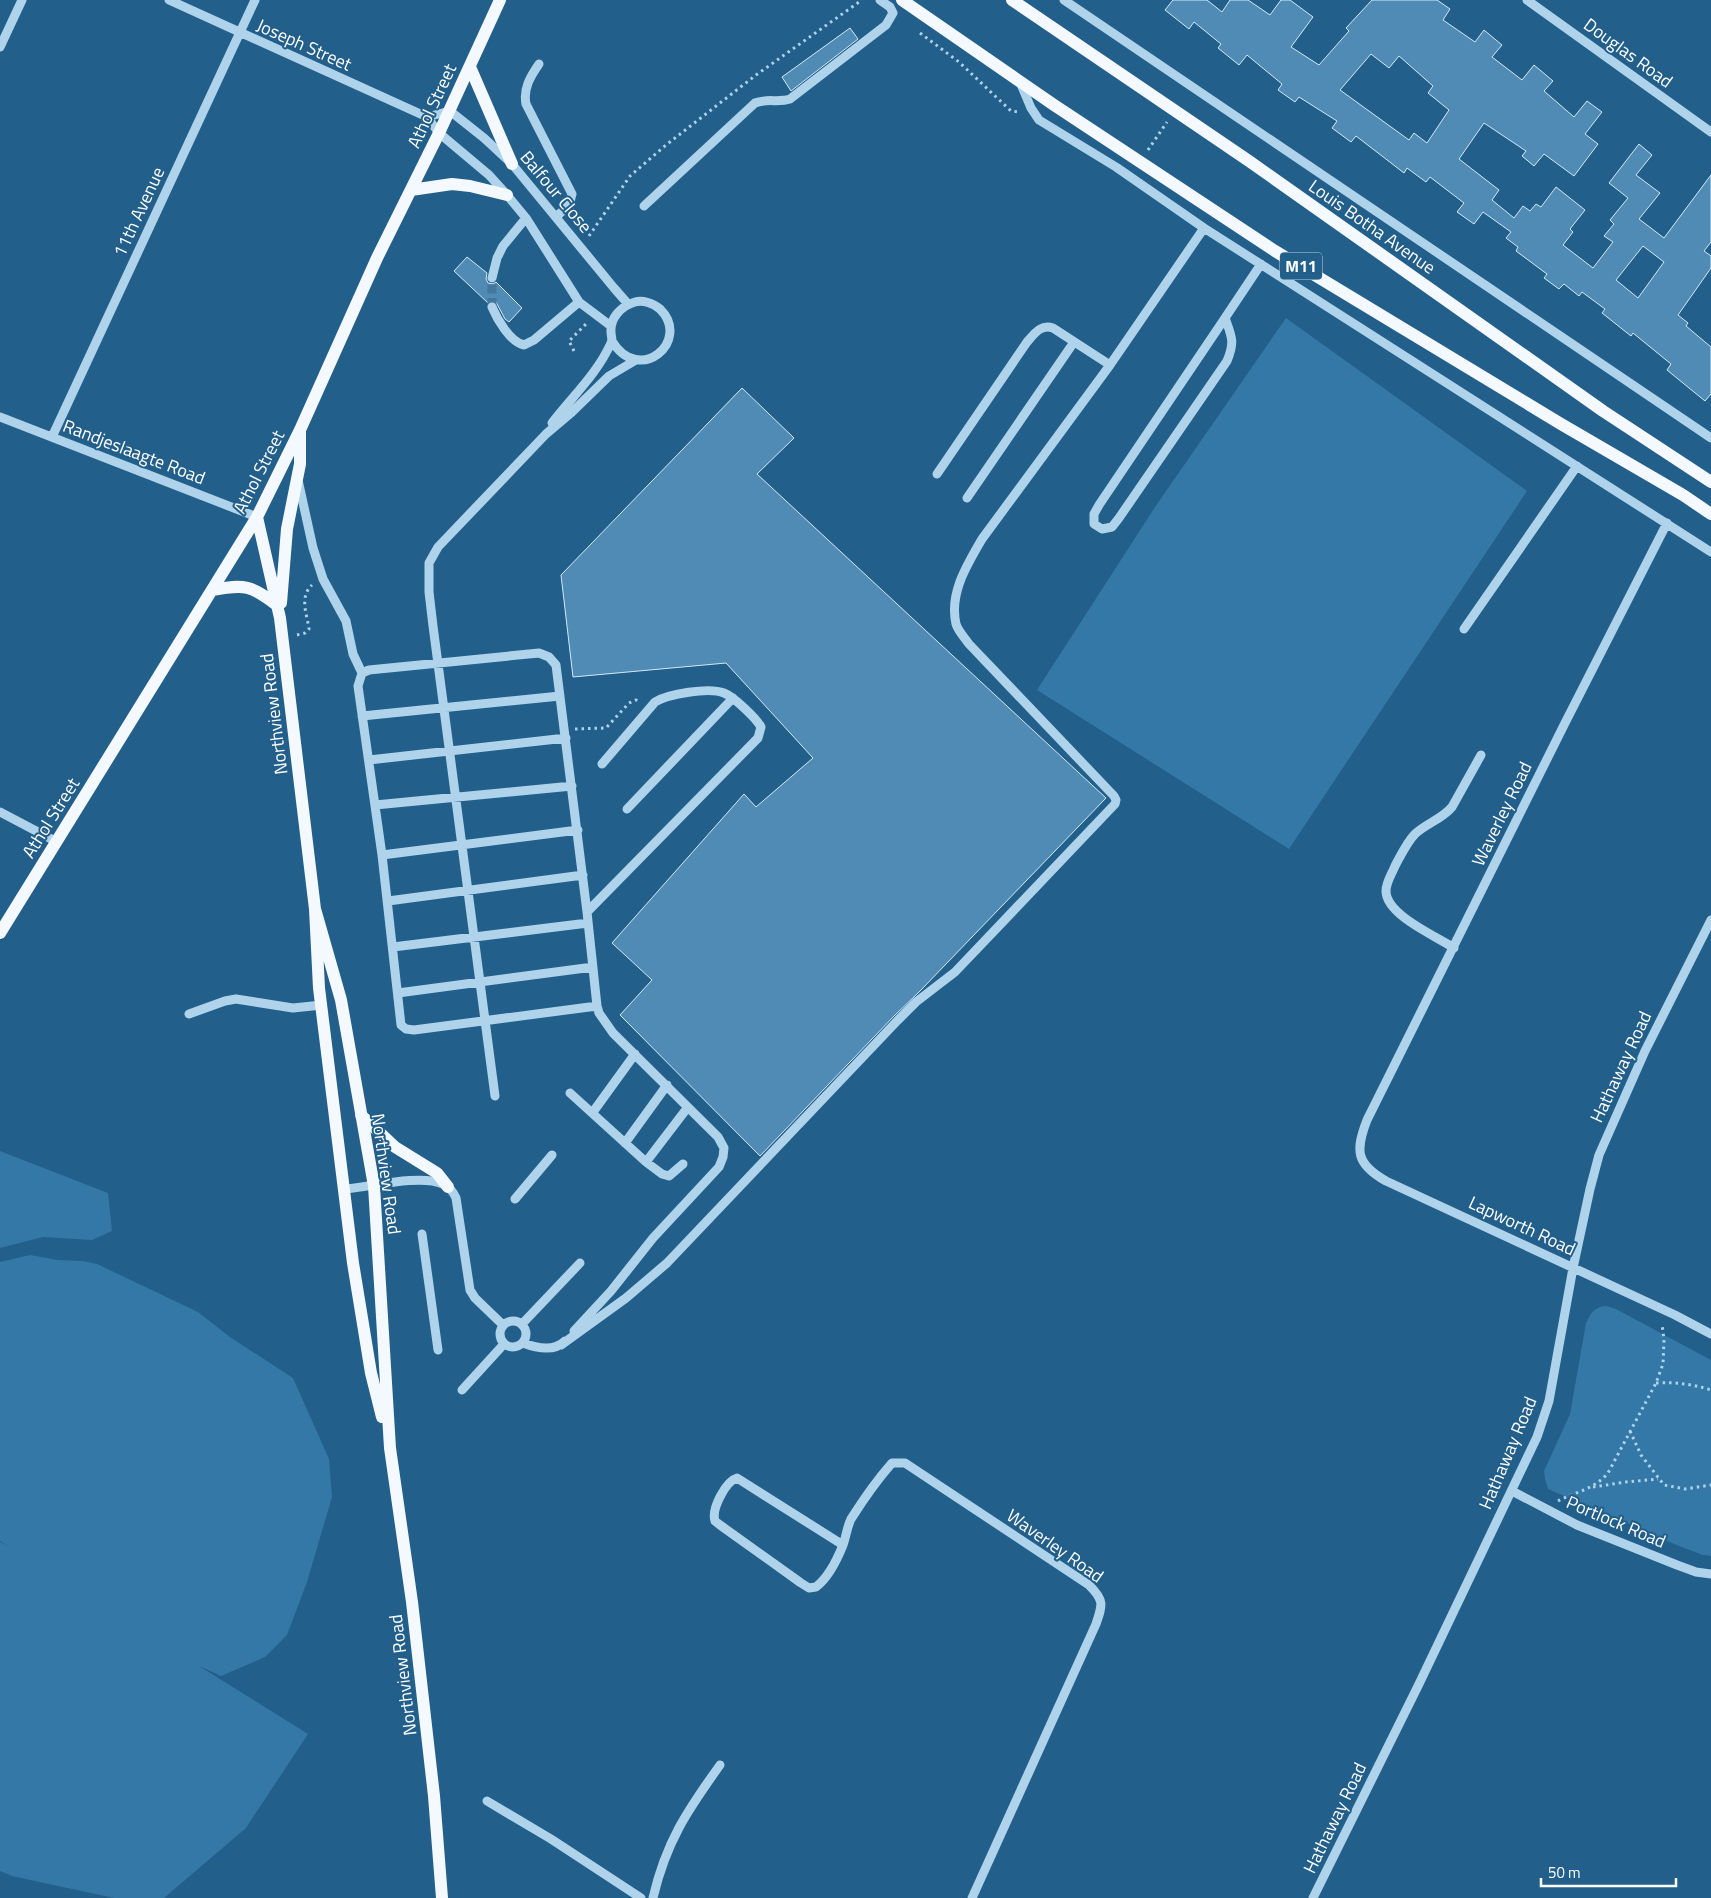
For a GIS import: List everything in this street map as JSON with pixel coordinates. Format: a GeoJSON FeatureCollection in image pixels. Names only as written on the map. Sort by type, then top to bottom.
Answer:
{"type":"FeatureCollection","features":[{"type":"Feature","properties":{"kind":"main road","name":"Athol Street"},"geometry":{"type":"LineString","coordinates":[[0,933],[257,517],[300,430],[377,258],[450,111],[500,0]]}},
{"type":"Feature","properties":{"kind":"main road","name":"M11"},"geometry":{"type":"LineString","coordinates":[[902,0],[1140,162],[1275,251],[1561,424],[1683,494],[1711,514]]}},
{"type":"Feature","properties":{"kind":"main road","name":"Louis Botha Avenue"},"geometry":{"type":"LineString","coordinates":[[1012,0],[1257,167],[1603,411],[1711,482]]}},
{"type":"Feature","properties":{"kind":"main road"},"geometry":{"type":"LineString","coordinates":[[470,67],[512,164]]}},
{"type":"Feature","properties":{"kind":"main road"},"geometry":{"type":"LineString","coordinates":[[411,190],[452,184],[470,186],[507,195]]}},
{"type":"Feature","properties":{"kind":"main road"},"geometry":{"type":"LineString","coordinates":[[279,612],[287,529],[301,450],[300,430]]}},
{"type":"Feature","properties":{"kind":"main road","name":"Northview Road"},"geometry":{"type":"LineString","coordinates":[[257,517],[279,612],[283,638],[315,909],[322,1005],[353,1263],[371,1373],[390,1448]]}},
{"type":"Feature","properties":{"kind":"main road"},"geometry":{"type":"LineString","coordinates":[[212,590],[233,586],[248,587],[260,592],[279,612]]}},
{"type":"Feature","properties":{"kind":"main road","name":"Northview Road"},"geometry":{"type":"LineString","coordinates":[[315,909],[341,1000],[374,1186],[390,1448],[412,1602],[434,1796],[442,1898]]}},
{"type":"Feature","properties":{"kind":"main road"},"geometry":{"type":"LineString","coordinates":[[361,1114],[395,1147],[438,1173],[448,1187]]}},
{"type":"Feature","properties":{"kind":"street"},"geometry":{"type":"LineString","coordinates":[[0,47],[22,0]]}},
{"type":"Feature","properties":{"kind":"street","name":"Joseph Street"},"geometry":{"type":"LineString","coordinates":[[169,0],[240,34],[427,117],[439,133]]}},
{"type":"Feature","properties":{"kind":"street","name":"11th Avenue"},"geometry":{"type":"LineString","coordinates":[[52,437],[255,0]]}},
{"type":"Feature","properties":{"kind":"street"},"geometry":{"type":"LineString","coordinates":[[644,206],[755,103],[763,100],[782,102],[790,99],[886,25],[893,13],[890,6],[880,0]]}},
{"type":"Feature","properties":{"kind":"street","name":"Louis Botha Avenue"},"geometry":{"type":"LineString","coordinates":[[1064,0],[1711,438]]}},
{"type":"Feature","properties":{"kind":"street","name":"Douglas Road"},"geometry":{"type":"LineString","coordinates":[[1526,0],[1711,132]]}},
{"type":"Feature","properties":{"kind":"street"},"geometry":{"type":"LineString","coordinates":[[539,64],[524,94],[526,104],[572,194],[569,205],[556,217]]}},
{"type":"Feature","properties":{"kind":"street"},"geometry":{"type":"LineString","coordinates":[[1020,81],[1031,108],[1039,120],[1116,166],[1204,228],[1711,552]]}},
{"type":"Feature","properties":{"kind":"street"},"geometry":{"type":"LineString","coordinates":[[427,117],[450,111]]}},
{"type":"Feature","properties":{"kind":"street","name":"Balfour Close"},"geometry":{"type":"LineString","coordinates":[[450,111],[484,138],[512,164],[628,304]]}},
{"type":"Feature","properties":{"kind":"street"},"geometry":{"type":"LineString","coordinates":[[439,133],[489,176],[507,195],[526,218],[580,302],[611,326]]}},
{"type":"Feature","properties":{"kind":"street"},"geometry":{"type":"LineString","coordinates":[[492,278],[497,258],[503,246],[526,218]]}},
{"type":"Feature","properties":{"kind":"street"},"geometry":{"type":"LineString","coordinates":[[523,1343],[534,1348],[549,1348],[561,1345],[626,1298],[667,1263],[898,1020],[916,1002],[955,972],[1115,804],[1114,796],[969,644],[956,626],[954,602],[964,569],[982,539],[1110,365],[1204,228]]}},
{"type":"Feature","properties":{"kind":"street"},"geometry":{"type":"LineString","coordinates":[[1225,318],[1233,339],[1232,349],[1227,361],[1119,518],[1112,527],[1102,529],[1094,524],[1094,514],[1098,505],[1261,264]]}},
{"type":"Feature","properties":{"kind":"street"},"geometry":{"type":"LineString","coordinates":[[492,307],[497,320],[514,340],[524,345],[534,340],[580,302]]}},
{"type":"Feature","properties":{"kind":"street"},"geometry":{"type":"LineString","coordinates":[[648,302],[657,306],[664,313],[670,332],[663,350],[656,356],[646,360],[636,360],[626,357],[618,350],[612,341],[611,326],[614,317],[628,304],[648,302]]}},
{"type":"Feature","properties":{"kind":"street"},"geometry":{"type":"LineString","coordinates":[[937,474],[1027,342],[1038,330],[1044,327],[1053,328],[1110,365]]}},
{"type":"Feature","properties":{"kind":"street"},"geometry":{"type":"LineString","coordinates":[[546,434],[556,418],[587,383],[612,341]]}},
{"type":"Feature","properties":{"kind":"street"},"geometry":{"type":"LineString","coordinates":[[967,498],[1074,342]]}},
{"type":"Feature","properties":{"kind":"street"},"geometry":{"type":"LineString","coordinates":[[495,1096],[433,626],[429,592],[429,563],[438,547],[546,434],[609,376],[636,360]]}},
{"type":"Feature","properties":{"kind":"street","name":"Randjeslaagte Road"},"geometry":{"type":"LineString","coordinates":[[0,417],[257,517]]}},
{"type":"Feature","properties":{"kind":"street"},"geometry":{"type":"LineString","coordinates":[[1464,630],[1578,466]]}},
{"type":"Feature","properties":{"kind":"street"},"geometry":{"type":"LineString","coordinates":[[297,477],[313,548],[323,579],[346,621],[353,654],[362,673],[358,686],[388,901],[401,1025],[406,1029],[414,1030],[597,1006]]}},
{"type":"Feature","properties":{"kind":"street","name":"Waverley Road"},"geometry":{"type":"LineString","coordinates":[[1367,1120],[1667,523]]}},
{"type":"Feature","properties":{"kind":"street"},"geometry":{"type":"LineString","coordinates":[[362,673],[369,670],[539,653],[549,657],[556,665],[578,830],[597,1006],[613,1033],[718,1137],[724,1148],[719,1167],[653,1238],[611,1291],[561,1345]]}},
{"type":"Feature","properties":{"kind":"street"},"geometry":{"type":"LineString","coordinates":[[587,912],[758,738],[761,733],[759,724],[733,698],[723,692],[693,692],[662,698],[650,708],[602,764]]}},
{"type":"Feature","properties":{"kind":"street"},"geometry":{"type":"LineString","coordinates":[[362,716],[560,696]]}},
{"type":"Feature","properties":{"kind":"street"},"geometry":{"type":"LineString","coordinates":[[627,809],[733,698]]}},
{"type":"Feature","properties":{"kind":"street"},"geometry":{"type":"LineString","coordinates":[[369,760],[565,733]]}},
{"type":"Feature","properties":{"kind":"street"},"geometry":{"type":"LineString","coordinates":[[1454,948],[1398,913],[1388,902],[1386,891],[1388,882],[1412,837],[1421,828],[1446,814],[1452,807],[1481,755]]}},
{"type":"Feature","properties":{"kind":"street"},"geometry":{"type":"LineString","coordinates":[[375,804],[572,786]]}},
{"type":"Feature","properties":{"kind":"street"},"geometry":{"type":"LineString","coordinates":[[0,812],[57,842]]}},
{"type":"Feature","properties":{"kind":"street"},"geometry":{"type":"LineString","coordinates":[[382,855],[578,830]]}},
{"type":"Feature","properties":{"kind":"street"},"geometry":{"type":"LineString","coordinates":[[388,901],[583,875]]}},
{"type":"Feature","properties":{"kind":"street","name":"Hathaway Road"},"geometry":{"type":"LineString","coordinates":[[1313,1898],[1537,1437],[1547,1408],[1573,1268],[1599,1155],[1645,1051],[1711,920]]}},
{"type":"Feature","properties":{"kind":"street"},"geometry":{"type":"LineString","coordinates":[[393,947],[588,923]]}},
{"type":"Feature","properties":{"kind":"street"},"geometry":{"type":"LineString","coordinates":[[1703,937],[1711,942]]}},
{"type":"Feature","properties":{"kind":"street"},"geometry":{"type":"LineString","coordinates":[[398,993],[593,967]]}},
{"type":"Feature","properties":{"kind":"street"},"geometry":{"type":"LineString","coordinates":[[189,1014],[236,999],[293,1008],[322,1005]]}},
{"type":"Feature","properties":{"kind":"street"},"geometry":{"type":"LineString","coordinates":[[592,1112],[635,1054]]}},
{"type":"Feature","properties":{"kind":"street"},"geometry":{"type":"LineString","coordinates":[[625,1143],[667,1085]]}},
{"type":"Feature","properties":{"kind":"street"},"geometry":{"type":"LineString","coordinates":[[570,1093],[646,1162],[662,1174],[669,1176],[682,1164]]}},
{"type":"Feature","properties":{"kind":"street"},"geometry":{"type":"LineString","coordinates":[[646,1162],[688,1107]]}},
{"type":"Feature","properties":{"kind":"street","name":"Lapworth Road"},"geometry":{"type":"LineString","coordinates":[[1367,1120],[1359,1152],[1361,1160],[1375,1175],[1660,1308],[1711,1334]]}},
{"type":"Feature","properties":{"kind":"street"},"geometry":{"type":"LineString","coordinates":[[515,1199],[552,1155]]}},
{"type":"Feature","properties":{"kind":"street"},"geometry":{"type":"LineString","coordinates":[[345,1190],[393,1182],[420,1180],[434,1181],[448,1187],[456,1198],[470,1290],[474,1298],[503,1325]]}},
{"type":"Feature","properties":{"kind":"street"},"geometry":{"type":"LineString","coordinates":[[422,1234],[438,1350]]}},
{"type":"Feature","properties":{"kind":"street"},"geometry":{"type":"LineString","coordinates":[[522,1324],[580,1263]]}},
{"type":"Feature","properties":{"kind":"street"},"geometry":{"type":"LineString","coordinates":[[516,1321],[522,1324],[526,1330],[526,1337],[523,1343],[517,1347],[510,1347],[504,1344],[500,1338],[500,1331],[503,1325],[516,1321]]}},
{"type":"Feature","properties":{"kind":"street"},"geometry":{"type":"LineString","coordinates":[[462,1390],[504,1344]]}},
{"type":"Feature","properties":{"kind":"street","name":"Waverley Road"},"geometry":{"type":"LineString","coordinates":[[843,1545],[742,1480],[734,1479],[728,1485],[714,1509],[715,1520],[801,1583],[813,1588],[820,1584],[828,1575],[843,1545],[851,1520],[885,1470],[892,1463],[905,1463],[1089,1585],[1100,1595],[1102,1602],[1096,1624],[972,1898]]}},
{"type":"Feature","properties":{"kind":"street","name":"Portlock Road"},"geometry":{"type":"LineString","coordinates":[[1512,1491],[1577,1525],[1696,1572],[1711,1574]]}},
{"type":"Feature","properties":{"kind":"street"},"geometry":{"type":"LineString","coordinates":[[653,1898],[660,1869],[673,1836],[693,1802],[720,1765]]}},
{"type":"Feature","properties":{"kind":"street"},"geometry":{"type":"LineString","coordinates":[[487,1801],[551,1839],[641,1898]]}},
{"type":"Feature","properties":{"kind":"path"},"geometry":{"type":"LineString","coordinates":[[581,247],[630,176],[666,145],[756,76],[862,0]]}},
{"type":"Feature","properties":{"kind":"path"},"geometry":{"type":"LineString","coordinates":[[916,30],[959,62],[1011,111],[1020,112],[1031,108]]}},
{"type":"Feature","properties":{"kind":"path"},"geometry":{"type":"LineString","coordinates":[[1140,162],[1175,111]]}},
{"type":"Feature","properties":{"kind":"path"},"geometry":{"type":"LineString","coordinates":[[574,351],[569,341],[596,315]]}},
{"type":"Feature","properties":{"kind":"path"},"geometry":{"type":"LineString","coordinates":[[283,638],[305,633],[309,630],[304,600],[306,592],[310,586],[323,579]]}},
{"type":"Feature","properties":{"kind":"path"},"geometry":{"type":"LineString","coordinates":[[565,733],[606,728],[629,703],[636,700],[650,708]]}},
{"type":"Feature","properties":{"kind":"path"},"geometry":{"type":"LineString","coordinates":[[1590,1488],[1601,1481],[1608,1473],[1656,1384],[1663,1364],[1664,1340],[1660,1308]]}},
{"type":"Feature","properties":{"kind":"path"},"geometry":{"type":"LineString","coordinates":[[1656,1384],[1675,1382],[1711,1390]]}},
{"type":"Feature","properties":{"kind":"path"},"geometry":{"type":"LineString","coordinates":[[1630,1431],[1641,1455],[1664,1485],[1670,1488],[1685,1489],[1711,1485]]}},
{"type":"Feature","properties":{"kind":"path"},"geometry":{"type":"LineString","coordinates":[[1544,1508],[1576,1492],[1590,1488],[1658,1479]]}},
{"type":"Feature","properties":{"kind":"shaded area"},"geometry":{"type":"Polygon","coordinates":[[[1286,318],[1527,491],[1289,849],[1037,690],[1155,507],[1286,318]]]}},
{"type":"Feature","properties":{"kind":"shaded area"},"geometry":{"type":"Polygon","coordinates":[[[0,1151],[108,1193],[112,1231],[92,1240],[43,1237],[0,1248],[0,1151]]]}},
{"type":"Feature","properties":{"kind":"shaded area"},"geometry":{"type":"Polygon","coordinates":[[[30,1255],[97,1264],[198,1312],[230,1337],[293,1378],[329,1459],[332,1497],[307,1582],[287,1635],[265,1657],[221,1676],[199,1666],[308,1734],[246,1828],[164,1898],[114,1898],[12,1876],[0,1871],[0,1542],[8,1546],[0,1541],[0,1262],[30,1255]]]}},
{"type":"Feature","properties":{"kind":"shaded area"},"geometry":{"type":"Polygon","coordinates":[[[1606,1306],[1616,1309],[1711,1360],[1711,1556],[1679,1546],[1548,1489],[1544,1471],[1570,1414],[1586,1323],[1594,1311],[1606,1306]]]}},
{"type":"Feature","properties":{"kind":"building"},"geometry":{"type":"Polygon","coordinates":[[[1173,0],[1207,0],[1222,12],[1230,0],[1248,0],[1270,15],[1281,0],[1290,0],[1313,17],[1291,47],[1319,65],[1349,31],[1346,28],[1372,0],[1437,0],[1450,9],[1443,20],[1475,42],[1484,30],[1502,45],[1492,57],[1522,80],[1534,65],[1553,81],[1544,91],[1574,117],[1587,101],[1602,112],[1585,134],[1598,144],[1574,176],[1544,154],[1534,166],[1522,156],[1526,151],[1484,123],[1459,159],[1499,190],[1492,200],[1514,218],[1523,206],[1530,211],[1536,204],[1541,207],[1556,187],[1585,210],[1570,229],[1573,232],[1563,245],[1593,268],[1613,242],[1604,236],[1614,224],[1610,220],[1628,198],[1609,183],[1639,144],[1652,155],[1636,175],[1660,193],[1639,219],[1664,238],[1711,175],[1711,242],[1704,251],[1711,256],[1711,268],[1678,315],[1688,323],[1686,326],[1711,347],[1711,394],[1705,401],[1667,370],[1671,364],[1633,333],[1631,336],[1602,313],[1605,309],[1582,292],[1579,296],[1564,284],[1559,289],[1544,278],[1547,274],[1516,251],[1518,247],[1506,238],[1511,232],[1483,212],[1474,224],[1457,212],[1464,203],[1430,177],[1426,182],[1407,168],[1404,173],[1356,136],[1351,142],[1332,128],[1337,121],[1299,97],[1295,102],[1278,90],[1282,84],[1247,55],[1239,65],[1218,48],[1221,44],[1194,22],[1189,29],[1165,10],[1173,0]],[[1371,54],[1340,90],[1409,140],[1414,133],[1427,143],[1449,110],[1428,93],[1433,86],[1399,56],[1389,68],[1371,54]],[[1643,246],[1616,280],[1638,298],[1664,262],[1643,246]]]}},
{"type":"Feature","properties":{"kind":"building"},"geometry":{"type":"Polygon","coordinates":[[[850,28],[858,39],[791,91],[782,77],[850,28]]]}},
{"type":"Feature","properties":{"kind":"building"},"geometry":{"type":"Polygon","coordinates":[[[467,257],[487,273],[486,279],[488,283],[493,284],[496,282],[522,308],[509,322],[505,319],[496,302],[488,303],[454,271],[467,257]]]}},
{"type":"Feature","properties":{"kind":"building"},"geometry":{"type":"Polygon","coordinates":[[[742,388],[794,438],[757,474],[1106,798],[760,1156],[620,1015],[652,980],[612,943],[744,794],[756,807],[813,758],[726,663],[573,677],[561,575],[742,388]]]}},
{"type":"Feature","properties":{"kind":"tunnel"},"geometry":{"type":"LineString","coordinates":[[492,278],[492,307]]}}]}
